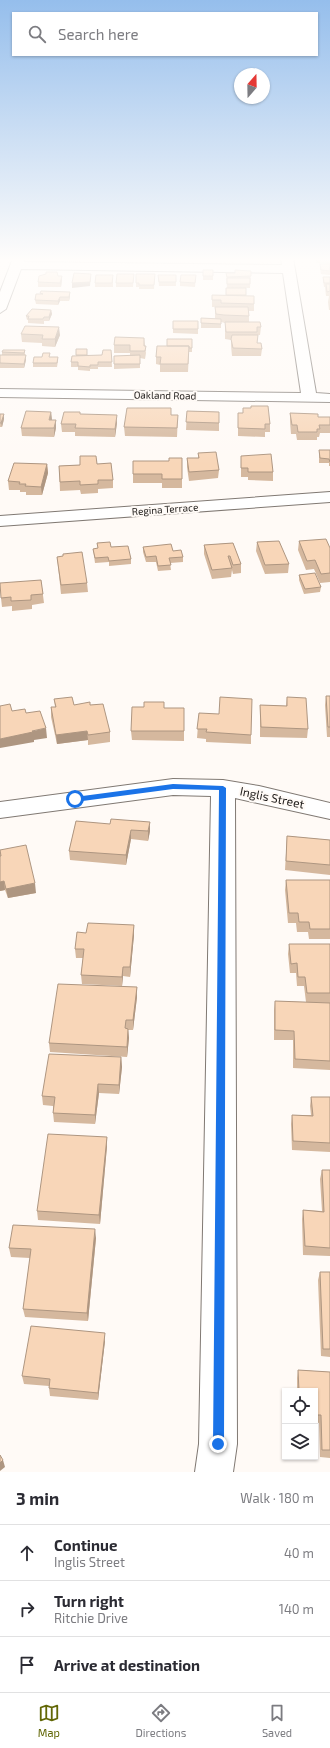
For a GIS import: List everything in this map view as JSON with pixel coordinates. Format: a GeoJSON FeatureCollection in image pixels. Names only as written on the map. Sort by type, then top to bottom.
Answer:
{"type":"FeatureCollection","features":[{"type":"Feature","properties":{"kind":"street"},"geometry":{"type":"LineString","coordinates":[[298,327],[309,398]]}},
{"type":"Feature","properties":{"kind":"street","name":"Oakland Road"},"geometry":{"type":"LineString","coordinates":[[0,393],[330,398]]}},
{"type":"Feature","properties":{"kind":"street","name":"Regina Terrace"},"geometry":{"type":"LineString","coordinates":[[0,521],[330,497]]}},
{"type":"Feature","properties":{"kind":"street","name":"Inglis Street"},"geometry":{"type":"LineString","coordinates":[[0,810],[173,787],[223,788],[259,794],[330,811]]}},
{"type":"Feature","properties":{"kind":"street"},"geometry":{"type":"LineString","coordinates":[[214,1472],[218,1436],[223,788]]}},
{"type":"Feature","properties":{"kind":"building"},"geometry":{"type":"Polygon","coordinates":[[[25,327],[59,327],[55,339],[42,339],[43,335],[21,334],[25,327]]]}},
{"type":"Feature","properties":{"kind":"building"},"geometry":{"type":"Polygon","coordinates":[[[173,327],[198,327],[198,329],[173,329],[173,327]]]}},
{"type":"Feature","properties":{"kind":"building"},"geometry":{"type":"Polygon","coordinates":[[[225,327],[261,327],[257,327],[257,332],[226,332],[225,327]]]}},
{"type":"Feature","properties":{"kind":"building"},"geometry":{"type":"Polygon","coordinates":[[[232,335],[258,335],[257,343],[261,343],[262,349],[233,348],[231,339],[232,335]]]}},
{"type":"Feature","properties":{"kind":"building"},"geometry":{"type":"Polygon","coordinates":[[[115,337],[144,338],[144,346],[146,346],[145,351],[130,351],[130,345],[114,345],[115,337]]]}},
{"type":"Feature","properties":{"kind":"building"},"geometry":{"type":"Polygon","coordinates":[[[167,339],[192,339],[192,348],[189,348],[189,346],[167,346],[167,339]]]}},
{"type":"Feature","properties":{"kind":"building"},"geometry":{"type":"Polygon","coordinates":[[[157,346],[189,346],[188,364],[160,364],[161,357],[156,357],[157,346]]]}},
{"type":"Feature","properties":{"kind":"building"},"geometry":{"type":"Polygon","coordinates":[[[76,349],[87,349],[87,355],[76,355],[76,349]]]}},
{"type":"Feature","properties":{"kind":"building"},"geometry":{"type":"Polygon","coordinates":[[[3,350],[25,350],[24,353],[2,352],[3,350]]]}},
{"type":"Feature","properties":{"kind":"building"},"geometry":{"type":"Polygon","coordinates":[[[103,350],[111,350],[112,362],[98,362],[98,365],[90,365],[90,367],[78,366],[78,362],[71,362],[72,356],[102,355],[103,350]]]}},
{"type":"Feature","properties":{"kind":"building"},"geometry":{"type":"Polygon","coordinates":[[[43,353],[50,353],[49,357],[58,357],[57,363],[33,363],[34,357],[42,357],[43,353]]]}},
{"type":"Feature","properties":{"kind":"building"},"geometry":{"type":"Polygon","coordinates":[[[0,355],[26,355],[24,364],[0,363],[0,355]]]}},
{"type":"Feature","properties":{"kind":"building"},"geometry":{"type":"Polygon","coordinates":[[[140,355],[140,364],[114,364],[114,356],[140,355]]]}},
{"type":"Feature","properties":{"kind":"building"},"geometry":{"type":"Polygon","coordinates":[[[251,406],[268,406],[270,424],[265,424],[265,429],[238,428],[238,413],[243,413],[243,408],[251,408],[251,406]]]}},
{"type":"Feature","properties":{"kind":"building"},"geometry":{"type":"Polygon","coordinates":[[[127,408],[171,408],[171,415],[178,415],[177,428],[124,427],[127,408]]]}},
{"type":"Feature","properties":{"kind":"building"},"geometry":{"type":"Polygon","coordinates":[[[26,411],[51,412],[49,420],[56,420],[54,428],[21,428],[26,411]]]}},
{"type":"Feature","properties":{"kind":"building"},"geometry":{"type":"Polygon","coordinates":[[[187,411],[219,412],[219,423],[186,422],[187,411]]]}},
{"type":"Feature","properties":{"kind":"building"},"geometry":{"type":"Polygon","coordinates":[[[64,412],[117,415],[115,429],[75,428],[76,424],[61,424],[64,412]]]}},
{"type":"Feature","properties":{"kind":"building"},"geometry":{"type":"Polygon","coordinates":[[[290,413],[318,414],[318,417],[330,417],[330,425],[319,425],[320,429],[317,429],[317,432],[298,432],[297,425],[292,425],[290,413]]]}},
{"type":"Feature","properties":{"kind":"building"},"geometry":{"type":"Polygon","coordinates":[[[0,414],[4,414],[1,423],[0,423],[0,414]]]}},
{"type":"Feature","properties":{"kind":"building"},"geometry":{"type":"Polygon","coordinates":[[[319,450],[330,450],[330,462],[329,459],[320,458],[319,450]]]}},
{"type":"Feature","properties":{"kind":"building"},"geometry":{"type":"Polygon","coordinates":[[[216,452],[219,470],[189,472],[187,458],[199,458],[198,453],[216,452]]]}},
{"type":"Feature","properties":{"kind":"building"},"geometry":{"type":"Polygon","coordinates":[[[271,454],[273,472],[248,472],[248,468],[241,468],[241,456],[271,454]]]}},
{"type":"Feature","properties":{"kind":"building"},"geometry":{"type":"Polygon","coordinates":[[[80,456],[96,456],[97,464],[111,463],[113,480],[98,480],[98,484],[80,485],[80,481],[60,482],[59,466],[80,465],[80,456]]]}},
{"type":"Feature","properties":{"kind":"building"},"geometry":{"type":"Polygon","coordinates":[[[169,458],[182,458],[182,479],[162,479],[162,474],[133,474],[133,461],[169,461],[169,458]]]}},
{"type":"Feature","properties":{"kind":"building"},"geometry":{"type":"Polygon","coordinates":[[[14,463],[47,464],[41,487],[25,486],[26,484],[19,484],[20,482],[8,481],[14,463]]]}},
{"type":"Feature","properties":{"kind":"building"},"geometry":{"type":"Polygon","coordinates":[[[326,539],[330,548],[330,573],[321,574],[315,560],[307,561],[299,541],[326,539]]]}},
{"type":"Feature","properties":{"kind":"building"},"geometry":{"type":"Polygon","coordinates":[[[279,541],[289,564],[265,565],[257,542],[279,541]]]}},
{"type":"Feature","properties":{"kind":"building"},"geometry":{"type":"Polygon","coordinates":[[[110,542],[111,547],[128,546],[131,559],[109,561],[108,557],[95,558],[93,549],[98,548],[97,543],[110,542]]]}},
{"type":"Feature","properties":{"kind":"building"},"geometry":{"type":"Polygon","coordinates":[[[233,543],[241,564],[233,565],[230,556],[228,556],[232,568],[212,570],[204,545],[233,543]]]}},
{"type":"Feature","properties":{"kind":"building"},"geometry":{"type":"Polygon","coordinates":[[[171,544],[173,551],[181,550],[183,557],[169,558],[171,565],[158,566],[156,556],[146,557],[143,547],[171,544]]]}},
{"type":"Feature","properties":{"kind":"building"},"geometry":{"type":"Polygon","coordinates":[[[82,552],[87,583],[61,585],[57,557],[63,556],[63,554],[82,552]]]}},
{"type":"Feature","properties":{"kind":"building"},"geometry":{"type":"Polygon","coordinates":[[[315,573],[321,587],[305,589],[299,575],[315,573]]]}},
{"type":"Feature","properties":{"kind":"building"},"geometry":{"type":"Polygon","coordinates":[[[41,580],[43,594],[31,595],[31,600],[11,601],[11,597],[1,598],[0,583],[41,580]]]}},
{"type":"Feature","properties":{"kind":"building"},"geometry":{"type":"Polygon","coordinates":[[[326,696],[330,696],[330,727],[328,727],[326,696]]]}},
{"type":"Feature","properties":{"kind":"building"},"geometry":{"type":"Polygon","coordinates":[[[72,697],[74,705],[90,702],[90,705],[103,704],[110,732],[88,735],[87,731],[56,735],[51,707],[56,707],[54,699],[72,697]]]}},
{"type":"Feature","properties":{"kind":"building"},"geometry":{"type":"Polygon","coordinates":[[[220,697],[252,699],[251,735],[206,732],[207,729],[197,729],[199,713],[219,714],[220,697]]]}},
{"type":"Feature","properties":{"kind":"building"},"geometry":{"type":"Polygon","coordinates":[[[287,697],[306,698],[308,729],[261,727],[260,705],[287,706],[287,697]]]}},
{"type":"Feature","properties":{"kind":"building"},"geometry":{"type":"Polygon","coordinates":[[[144,702],[164,702],[164,708],[184,708],[184,731],[131,731],[132,707],[144,707],[144,702]]]}},
{"type":"Feature","properties":{"kind":"building"},"geometry":{"type":"Polygon","coordinates":[[[10,704],[12,711],[25,709],[26,713],[40,711],[46,728],[0,739],[0,706],[10,704]]]}},
{"type":"Feature","properties":{"kind":"building"},"geometry":{"type":"Polygon","coordinates":[[[111,819],[150,822],[148,831],[131,830],[126,855],[69,851],[76,821],[110,824],[111,819]]]}},
{"type":"Feature","properties":{"kind":"building"},"geometry":{"type":"Polygon","coordinates":[[[287,836],[330,840],[330,865],[286,861],[287,836]]]}},
{"type":"Feature","properties":{"kind":"building"},"geometry":{"type":"Polygon","coordinates":[[[26,845],[35,883],[6,889],[4,881],[0,882],[0,850],[26,845]]]}},
{"type":"Feature","properties":{"kind":"building"},"geometry":{"type":"Polygon","coordinates":[[[286,880],[330,880],[330,929],[310,929],[309,922],[299,922],[298,913],[289,913],[286,880]]]}},
{"type":"Feature","properties":{"kind":"building"},"geometry":{"type":"Polygon","coordinates":[[[88,923],[134,925],[130,967],[123,967],[122,977],[81,975],[84,949],[75,949],[77,932],[86,933],[88,923]]]}},
{"type":"Feature","properties":{"kind":"building"},"geometry":{"type":"Polygon","coordinates":[[[289,944],[330,944],[330,993],[307,993],[305,977],[298,977],[297,963],[291,964],[289,944]]]}},
{"type":"Feature","properties":{"kind":"building"},"geometry":{"type":"Polygon","coordinates":[[[58,984],[137,987],[133,1020],[126,1020],[125,1028],[128,1029],[127,1047],[49,1043],[58,984]]]}},
{"type":"Feature","properties":{"kind":"building"},"geometry":{"type":"Polygon","coordinates":[[[275,1001],[330,1003],[330,1061],[295,1059],[294,1031],[275,1030],[275,1001]]]}},
{"type":"Feature","properties":{"kind":"building"},"geometry":{"type":"Polygon","coordinates":[[[49,1054],[121,1057],[119,1085],[98,1084],[95,1115],[53,1113],[55,1097],[42,1096],[49,1054]]]}},
{"type":"Feature","properties":{"kind":"building"},"geometry":{"type":"Polygon","coordinates":[[[311,1097],[330,1097],[330,1143],[293,1141],[292,1115],[313,1116],[311,1097]]]}},
{"type":"Feature","properties":{"kind":"building"},"geometry":{"type":"Polygon","coordinates":[[[48,1134],[107,1137],[99,1215],[37,1211],[48,1134]]]}},
{"type":"Feature","properties":{"kind":"building"},"geometry":{"type":"Polygon","coordinates":[[[322,1170],[330,1170],[330,1248],[305,1246],[303,1210],[324,1212],[322,1170]]]}},
{"type":"Feature","properties":{"kind":"building"},"geometry":{"type":"Polygon","coordinates":[[[13,1225],[95,1229],[87,1313],[23,1309],[31,1249],[9,1248],[13,1225]]]}},
{"type":"Feature","properties":{"kind":"building"},"geometry":{"type":"Polygon","coordinates":[[[320,1272],[330,1272],[330,1349],[323,1349],[320,1272]]]}},
{"type":"Feature","properties":{"kind":"building"},"geometry":{"type":"Polygon","coordinates":[[[31,1326],[105,1333],[98,1393],[49,1388],[50,1379],[22,1376],[31,1326]]]}},
{"type":"Feature","properties":{"kind":"building"},"geometry":{"type":"Polygon","coordinates":[[[298,1370],[330,1372],[330,1450],[322,1450],[321,1415],[318,1415],[318,1388],[299,1388],[298,1370]]]}},
{"type":"Feature","properties":{"kind":"building"},"geometry":{"type":"Polygon","coordinates":[[[0,1455],[3,1460],[0,1463],[0,1455]]]}},
{"type":"Feature","properties":{"kind":"route"},"geometry":{"type":"LineString","coordinates":[[75,799],[173,787],[223,788],[218,1444]]}}]}
